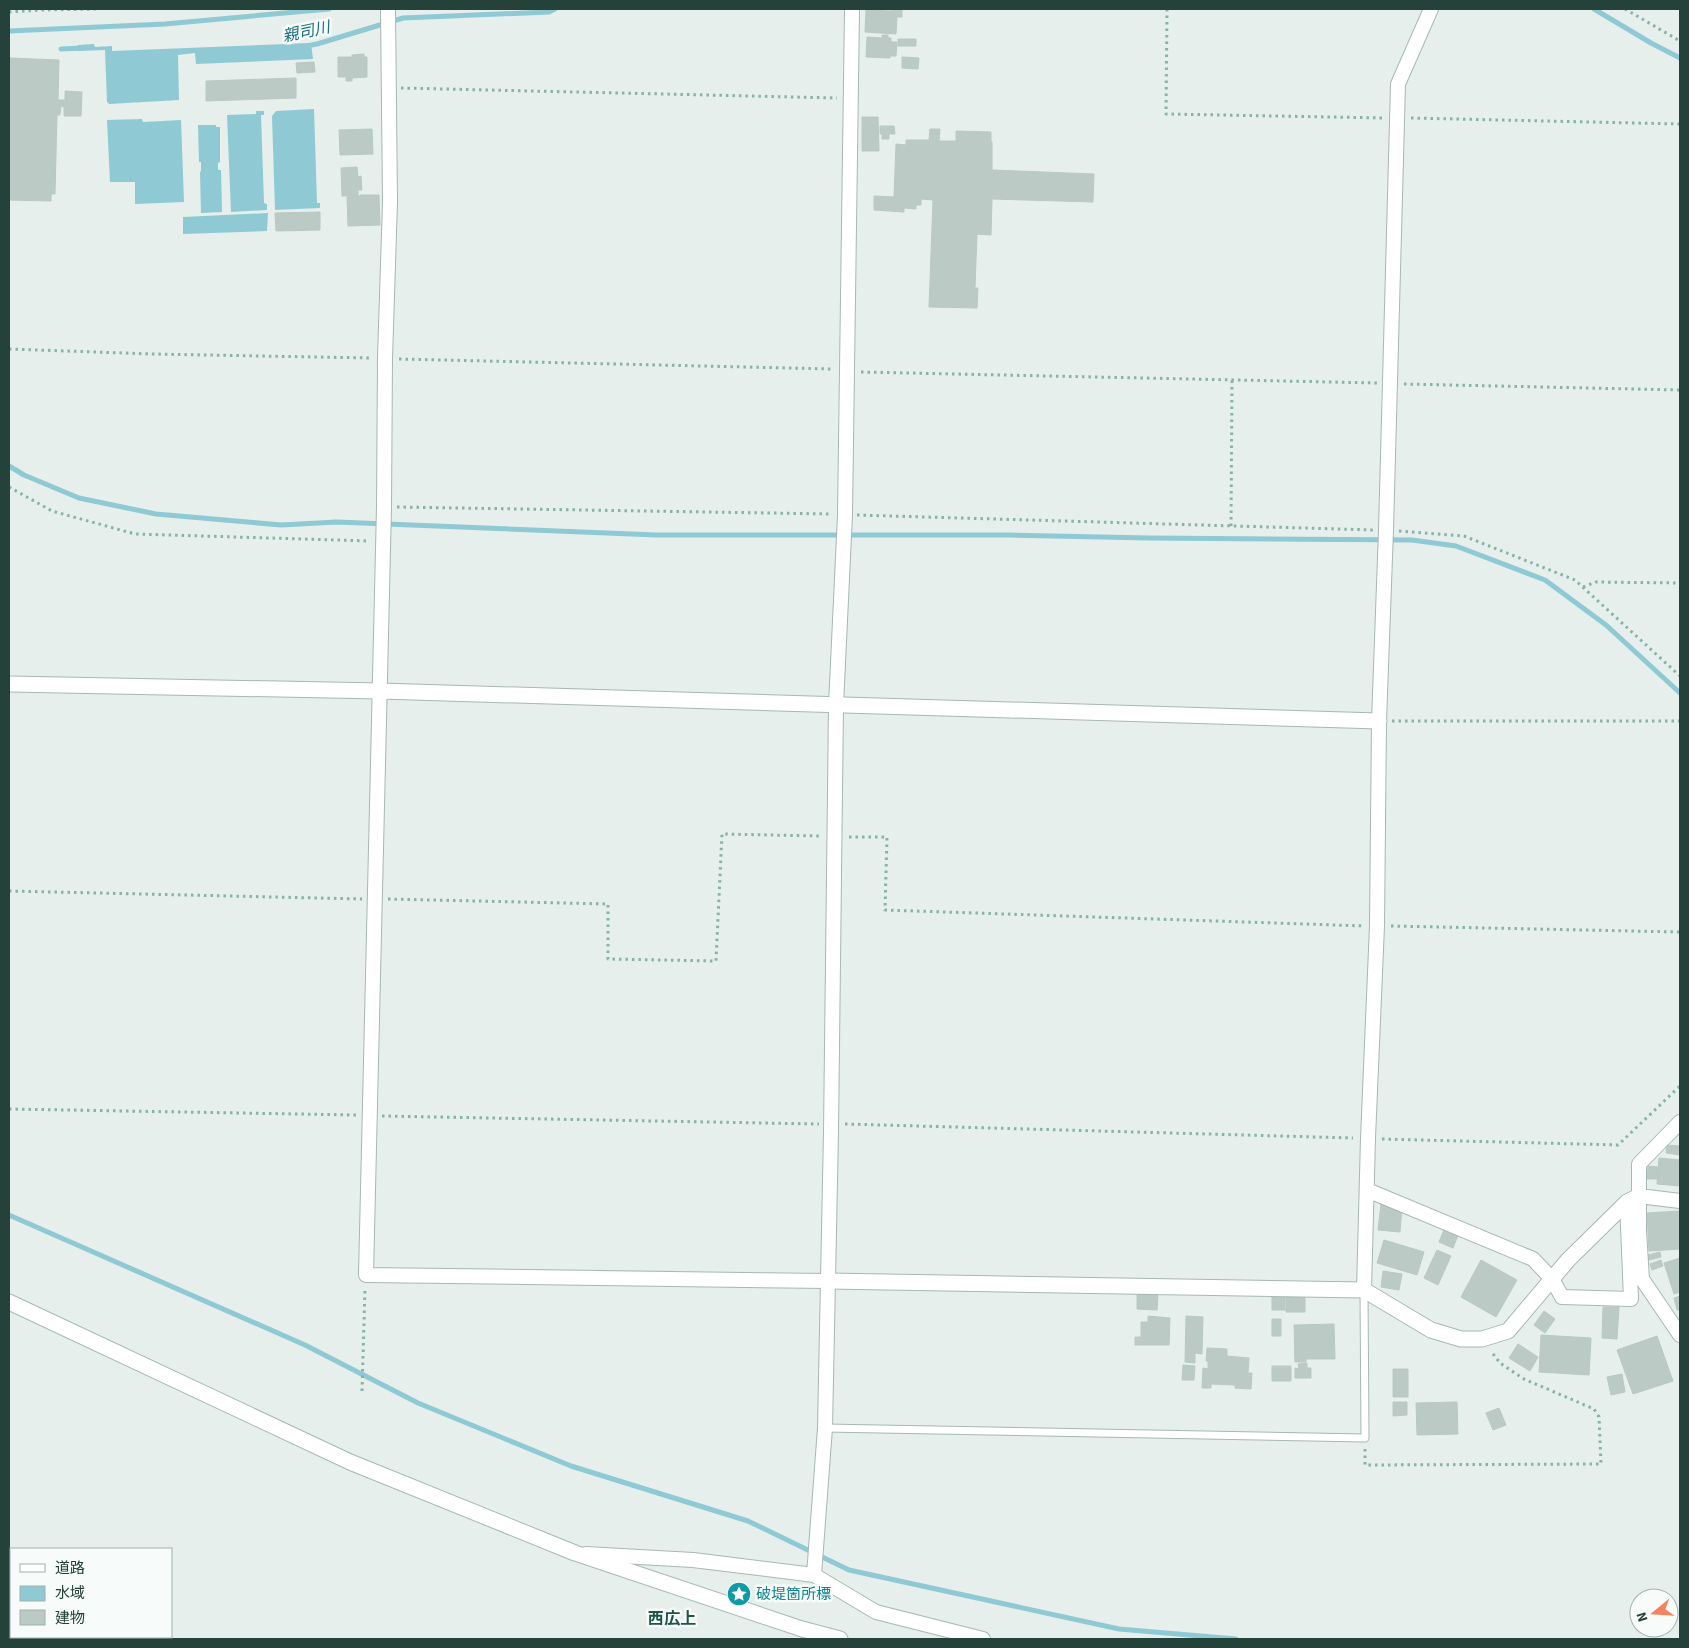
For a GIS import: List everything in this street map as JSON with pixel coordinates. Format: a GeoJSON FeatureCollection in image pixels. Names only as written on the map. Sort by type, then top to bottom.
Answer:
{"type":"FeatureCollection","features":[{"type":"Feature","properties":{"kind":"street"},"geometry":{"type":"LineString","coordinates":[[388,9],[390,202],[385,358],[384,507],[366,1275],[1364,1290],[1432,1330],[1461,1339],[1482,1339],[1508,1331],[1568,1260],[1633,1199],[1680,1201]]}},
{"type":"Feature","properties":{"kind":"street"},"geometry":{"type":"LineString","coordinates":[[814,1575],[825,1428],[836,705],[844,514],[852,9]]}},
{"type":"Feature","properties":{"kind":"street"},"geometry":{"type":"LineString","coordinates":[[1364,1290],[1377,926],[1378,720],[1386,530],[1398,84],[1431,9]]}},
{"type":"Feature","properties":{"kind":"street"},"geometry":{"type":"LineString","coordinates":[[9,684],[380,691],[1378,720]]}},
{"type":"Feature","properties":{"kind":"street"},"geometry":{"type":"LineString","coordinates":[[1367,1190],[1533,1259],[1552,1279],[1562,1297],[1631,1299],[1633,1199],[1639,1164],[1680,1122]]}},
{"type":"Feature","properties":{"kind":"street"},"geometry":{"type":"LineString","coordinates":[[1633,1199],[1642,1279],[1680,1335]]}},
{"type":"Feature","properties":{"kind":"street"},"geometry":{"type":"LineString","coordinates":[[9,1302],[350,1462],[575,1553],[802,1630],[840,1639]]}},
{"type":"Feature","properties":{"kind":"street"},"geometry":{"type":"LineString","coordinates":[[575,1553],[692,1560],[814,1575],[876,1612],[983,1639]]}},
{"type":"Feature","properties":{"kind":"lane"},"geometry":{"type":"LineString","coordinates":[[825,1428],[1365,1438],[1364,1290]]}},
{"type":"Feature","properties":{"kind":"path"},"geometry":{"type":"LineString","coordinates":[[9,12],[99,9]]}},
{"type":"Feature","properties":{"kind":"path"},"geometry":{"type":"LineString","coordinates":[[1167,9],[1166,114],[1680,124]]}},
{"type":"Feature","properties":{"kind":"path"},"geometry":{"type":"LineString","coordinates":[[1625,9],[1680,41]]}},
{"type":"Feature","properties":{"kind":"path"},"geometry":{"type":"LineString","coordinates":[[389,87],[850,98]]}},
{"type":"Feature","properties":{"kind":"path"},"geometry":{"type":"LineString","coordinates":[[9,349],[152,354],[847,369],[854,372],[1680,390]]}},
{"type":"Feature","properties":{"kind":"path"},"geometry":{"type":"LineString","coordinates":[[1231,526],[1232,380]]}},
{"type":"Feature","properties":{"kind":"path"},"geometry":{"type":"LineString","coordinates":[[9,487],[52,511],[135,534],[383,542]]}},
{"type":"Feature","properties":{"kind":"path"},"geometry":{"type":"LineString","coordinates":[[384,507],[844,514],[1386,530],[1464,536],[1575,580],[1680,676]]}},
{"type":"Feature","properties":{"kind":"path"},"geometry":{"type":"LineString","coordinates":[[1583,588],[1596,582],[1680,583]]}},
{"type":"Feature","properties":{"kind":"path"},"geometry":{"type":"LineString","coordinates":[[1378,720],[1680,721]]}},
{"type":"Feature","properties":{"kind":"path"},"geometry":{"type":"LineString","coordinates":[[9,891],[608,904],[608,960],[716,961],[722,834],[887,837],[886,910],[1377,926],[1680,932]]}},
{"type":"Feature","properties":{"kind":"path"},"geometry":{"type":"LineString","coordinates":[[9,1109],[831,1124],[1618,1145],[1680,1086]]}},
{"type":"Feature","properties":{"kind":"path"},"geometry":{"type":"LineString","coordinates":[[362,1391],[366,1275]]}},
{"type":"Feature","properties":{"kind":"path"},"geometry":{"type":"LineString","coordinates":[[1365,1438],[1366,1465],[1601,1464],[1599,1417],[1594,1409],[1524,1379],[1500,1363],[1482,1339]]}},
{"type":"Feature","properties":{"kind":"water"},"geometry":{"type":"Polygon","coordinates":[[[311,43],[313,59],[196,64],[195,53],[178,55],[179,100],[109,104],[107,102],[105,50],[77,51],[78,45],[94,44],[95,47],[112,46],[112,51],[311,43]]]}},
{"type":"Feature","properties":{"kind":"water"},"geometry":{"type":"Polygon","coordinates":[[[314,109],[317,203],[320,203],[320,208],[275,210],[272,116],[276,111],[314,109]]]}},
{"type":"Feature","properties":{"kind":"water"},"geometry":{"type":"Polygon","coordinates":[[[256,111],[264,111],[264,115],[261,115],[264,203],[267,204],[267,210],[231,212],[227,115],[256,114],[256,111]]]}},
{"type":"Feature","properties":{"kind":"water"},"geometry":{"type":"Polygon","coordinates":[[[142,119],[143,122],[181,120],[184,202],[135,204],[135,182],[110,182],[107,120],[142,119]]]}},
{"type":"Feature","properties":{"kind":"water"},"geometry":{"type":"Polygon","coordinates":[[[198,125],[216,125],[216,127],[220,127],[220,162],[218,163],[218,170],[221,170],[222,212],[201,213],[201,162],[199,162],[198,125]]]}},
{"type":"Feature","properties":{"kind":"water"},"geometry":{"type":"Polygon","coordinates":[[[268,213],[267,231],[183,234],[183,217],[268,213]]]}},
{"type":"Feature","properties":{"kind":"building"},"geometry":{"type":"Polygon","coordinates":[[[892,9],[902,9],[902,17],[897,17],[896,34],[865,32],[866,10],[892,11],[892,9]]]}},
{"type":"Feature","properties":{"kind":"building"},"geometry":{"type":"Polygon","coordinates":[[[882,35],[888,35],[888,38],[891,38],[891,42],[897,42],[896,56],[890,56],[890,58],[866,57],[867,37],[882,38],[882,35]]]}},
{"type":"Feature","properties":{"kind":"building"},"geometry":{"type":"Polygon","coordinates":[[[898,39],[916,39],[916,46],[898,46],[898,39]]]}},
{"type":"Feature","properties":{"kind":"building"},"geometry":{"type":"Polygon","coordinates":[[[364,54],[364,57],[367,57],[367,77],[352,78],[352,81],[346,81],[346,77],[338,77],[338,57],[352,57],[352,55],[364,54]]]}},
{"type":"Feature","properties":{"kind":"building"},"geometry":{"type":"Polygon","coordinates":[[[902,57],[919,58],[918,69],[902,68],[902,57]]]}},
{"type":"Feature","properties":{"kind":"building"},"geometry":{"type":"Polygon","coordinates":[[[9,58],[59,60],[58,100],[65,100],[65,91],[82,92],[81,116],[64,116],[64,107],[61,106],[60,115],[57,115],[55,194],[51,194],[51,201],[9,200],[9,58]]]}},
{"type":"Feature","properties":{"kind":"building"},"geometry":{"type":"Polygon","coordinates":[[[314,62],[315,72],[297,73],[296,63],[314,62]]]}},
{"type":"Feature","properties":{"kind":"building"},"geometry":{"type":"Polygon","coordinates":[[[296,78],[296,98],[206,101],[206,81],[296,78]]]}},
{"type":"Feature","properties":{"kind":"building"},"geometry":{"type":"Polygon","coordinates":[[[862,117],[878,117],[879,151],[862,151],[862,117]]]}},
{"type":"Feature","properties":{"kind":"building"},"geometry":{"type":"Polygon","coordinates":[[[880,126],[894,126],[895,134],[889,134],[889,139],[882,139],[880,126]]]}},
{"type":"Feature","properties":{"kind":"building"},"geometry":{"type":"Polygon","coordinates":[[[372,129],[373,154],[340,155],[339,130],[372,129]]]}},
{"type":"Feature","properties":{"kind":"building"},"geometry":{"type":"Polygon","coordinates":[[[930,129],[940,129],[939,141],[956,141],[956,131],[991,132],[992,170],[1094,174],[1093,202],[992,199],[991,235],[977,234],[975,288],[978,288],[977,308],[929,307],[933,200],[921,199],[921,205],[916,205],[916,209],[904,208],[904,212],[874,210],[874,196],[894,197],[896,144],[906,145],[906,140],[929,140],[930,129]]]}},
{"type":"Feature","properties":{"kind":"building"},"geometry":{"type":"Polygon","coordinates":[[[357,167],[358,177],[361,176],[362,190],[358,190],[358,196],[342,196],[341,168],[357,167]]]}},
{"type":"Feature","properties":{"kind":"building"},"geometry":{"type":"Polygon","coordinates":[[[379,195],[380,225],[348,226],[347,197],[379,195]]]}},
{"type":"Feature","properties":{"kind":"building"},"geometry":{"type":"Polygon","coordinates":[[[320,212],[320,230],[276,231],[275,213],[320,212]]]}},
{"type":"Feature","properties":{"kind":"building"},"geometry":{"type":"Polygon","coordinates":[[[1667,1145],[1680,1146],[1680,1155],[1666,1153],[1667,1145]]]}},
{"type":"Feature","properties":{"kind":"building"},"geometry":{"type":"Polygon","coordinates":[[[1659,1158],[1680,1160],[1680,1186],[1657,1184],[1659,1158]]]}},
{"type":"Feature","properties":{"kind":"building"},"geometry":{"type":"Polygon","coordinates":[[[1648,1166],[1658,1167],[1657,1179],[1647,1179],[1648,1166]]]}},
{"type":"Feature","properties":{"kind":"building"},"geometry":{"type":"Polygon","coordinates":[[[1381,1204],[1402,1206],[1400,1232],[1378,1230],[1381,1204]]]}},
{"type":"Feature","properties":{"kind":"building"},"geometry":{"type":"Polygon","coordinates":[[[1680,1211],[1680,1249],[1649,1251],[1647,1213],[1680,1211]]]}},
{"type":"Feature","properties":{"kind":"building"},"geometry":{"type":"Polygon","coordinates":[[[1445,1227],[1459,1233],[1453,1248],[1439,1242],[1445,1227]]]}},
{"type":"Feature","properties":{"kind":"building"},"geometry":{"type":"Polygon","coordinates":[[[1384,1240],[1424,1252],[1417,1275],[1377,1263],[1384,1240]]]}},
{"type":"Feature","properties":{"kind":"building"},"geometry":{"type":"Polygon","coordinates":[[[1437,1250],[1451,1256],[1438,1285],[1424,1278],[1437,1250]]]}},
{"type":"Feature","properties":{"kind":"building"},"geometry":{"type":"Polygon","coordinates":[[[1660,1252],[1661,1257],[1649,1260],[1648,1255],[1660,1252]]]}},
{"type":"Feature","properties":{"kind":"building"},"geometry":{"type":"Polygon","coordinates":[[[1680,1258],[1680,1292],[1674,1294],[1664,1263],[1680,1258]]]}},
{"type":"Feature","properties":{"kind":"building"},"geometry":{"type":"Polygon","coordinates":[[[1481,1260],[1517,1280],[1496,1317],[1461,1297],[1481,1260]]]}},
{"type":"Feature","properties":{"kind":"building"},"geometry":{"type":"Polygon","coordinates":[[[1661,1260],[1663,1266],[1652,1270],[1650,1264],[1661,1260]]]}},
{"type":"Feature","properties":{"kind":"building"},"geometry":{"type":"Polygon","coordinates":[[[1383,1271],[1402,1274],[1399,1290],[1381,1287],[1383,1271]]]}},
{"type":"Feature","properties":{"kind":"building"},"geometry":{"type":"Polygon","coordinates":[[[1137,1294],[1158,1295],[1157,1310],[1137,1309],[1137,1294]]]}},
{"type":"Feature","properties":{"kind":"building"},"geometry":{"type":"Polygon","coordinates":[[[1272,1296],[1285,1296],[1285,1310],[1272,1310],[1272,1296]]]}},
{"type":"Feature","properties":{"kind":"building"},"geometry":{"type":"Polygon","coordinates":[[[1680,1296],[1680,1310],[1677,1310],[1674,1298],[1680,1296]]]}},
{"type":"Feature","properties":{"kind":"building"},"geometry":{"type":"Polygon","coordinates":[[[1286,1297],[1305,1297],[1305,1312],[1286,1312],[1286,1297]]]}},
{"type":"Feature","properties":{"kind":"building"},"geometry":{"type":"Polygon","coordinates":[[[1603,1307],[1619,1307],[1617,1339],[1602,1338],[1603,1307]]]}},
{"type":"Feature","properties":{"kind":"building"},"geometry":{"type":"Polygon","coordinates":[[[1544,1311],[1555,1319],[1545,1333],[1534,1325],[1544,1311]]]}},
{"type":"Feature","properties":{"kind":"building"},"geometry":{"type":"Polygon","coordinates":[[[1148,1316],[1170,1318],[1169,1345],[1135,1345],[1135,1337],[1141,1337],[1141,1322],[1148,1322],[1148,1316]]]}},
{"type":"Feature","properties":{"kind":"building"},"geometry":{"type":"Polygon","coordinates":[[[1186,1316],[1203,1317],[1202,1354],[1195,1353],[1195,1363],[1185,1362],[1186,1316]]]}},
{"type":"Feature","properties":{"kind":"building"},"geometry":{"type":"Polygon","coordinates":[[[1272,1319],[1281,1319],[1281,1336],[1272,1336],[1272,1319]]]}},
{"type":"Feature","properties":{"kind":"building"},"geometry":{"type":"Polygon","coordinates":[[[1334,1324],[1335,1359],[1306,1359],[1306,1362],[1295,1362],[1294,1325],[1334,1324]]]}},
{"type":"Feature","properties":{"kind":"building"},"geometry":{"type":"Polygon","coordinates":[[[1541,1335],[1591,1338],[1589,1375],[1539,1372],[1541,1335]]]}},
{"type":"Feature","properties":{"kind":"building"},"geometry":{"type":"Polygon","coordinates":[[[1657,1336],[1673,1381],[1633,1394],[1617,1350],[1657,1336]]]}},
{"type":"Feature","properties":{"kind":"building"},"geometry":{"type":"Polygon","coordinates":[[[1518,1344],[1538,1357],[1530,1371],[1509,1358],[1518,1344]]]}},
{"type":"Feature","properties":{"kind":"building"},"geometry":{"type":"Polygon","coordinates":[[[1207,1348],[1227,1349],[1227,1356],[1249,1358],[1248,1373],[1252,1373],[1251,1389],[1235,1388],[1235,1385],[1211,1384],[1211,1388],[1202,1388],[1203,1368],[1208,1369],[1208,1361],[1206,1361],[1207,1348]]]}},
{"type":"Feature","properties":{"kind":"building"},"geometry":{"type":"Polygon","coordinates":[[[1307,1363],[1307,1368],[1311,1368],[1311,1378],[1295,1378],[1295,1368],[1299,1369],[1298,1364],[1307,1363]]]}},
{"type":"Feature","properties":{"kind":"building"},"geometry":{"type":"Polygon","coordinates":[[[1183,1365],[1195,1366],[1194,1380],[1182,1380],[1183,1365]]]}},
{"type":"Feature","properties":{"kind":"building"},"geometry":{"type":"Polygon","coordinates":[[[1272,1366],[1291,1366],[1291,1381],[1272,1381],[1272,1366]]]}},
{"type":"Feature","properties":{"kind":"building"},"geometry":{"type":"Polygon","coordinates":[[[1393,1369],[1408,1369],[1408,1397],[1393,1397],[1393,1369]]]}},
{"type":"Feature","properties":{"kind":"building"},"geometry":{"type":"Polygon","coordinates":[[[1622,1374],[1625,1392],[1611,1395],[1607,1377],[1622,1374]]]}},
{"type":"Feature","properties":{"kind":"building"},"geometry":{"type":"Polygon","coordinates":[[[1393,1402],[1407,1402],[1407,1415],[1393,1416],[1393,1402]]]}},
{"type":"Feature","properties":{"kind":"building"},"geometry":{"type":"Polygon","coordinates":[[[1457,1402],[1458,1434],[1417,1435],[1416,1403],[1457,1402]]]}},
{"type":"Feature","properties":{"kind":"building"},"geometry":{"type":"Polygon","coordinates":[[[1499,1408],[1506,1425],[1493,1430],[1486,1413],[1499,1408]]]}},
{"type":"Feature","properties":{"kind":"waterway"},"geometry":{"type":"LineString","coordinates":[[9,31],[165,24],[329,9]]}},
{"type":"Feature","properties":{"kind":"waterway","name":"親司川"},"geometry":{"type":"LineString","coordinates":[[306,46],[403,18],[549,12],[555,9]]}},
{"type":"Feature","properties":{"kind":"waterway","name":"親司川"},"geometry":{"type":"LineString","coordinates":[[1594,9],[1680,58]]}},
{"type":"Feature","properties":{"kind":"waterway","name":"親司川"},"geometry":{"type":"LineString","coordinates":[[61,49],[82,48]]}},
{"type":"Feature","properties":{"kind":"waterway"},"geometry":{"type":"LineString","coordinates":[[9,466],[24,475],[79,498],[156,514],[281,525],[337,522],[656,535],[1010,535],[1412,540],[1456,546],[1545,580],[1606,625],[1680,693]]}},
{"type":"Feature","properties":{"kind":"waterway"},"geometry":{"type":"LineString","coordinates":[[9,1215],[305,1345],[418,1403],[571,1466],[748,1521],[849,1570],[1119,1629],[1236,1639]]}},
{"type":"Feature","properties":{"kind":"place","name":"破堤箇所標"},"geometry":{"type":"Point","coordinates":[739,1594]}},
{"type":"Feature","properties":{"kind":"district","name":"西広上"},"geometry":{"type":"Point","coordinates":[672,1618]}}]}
